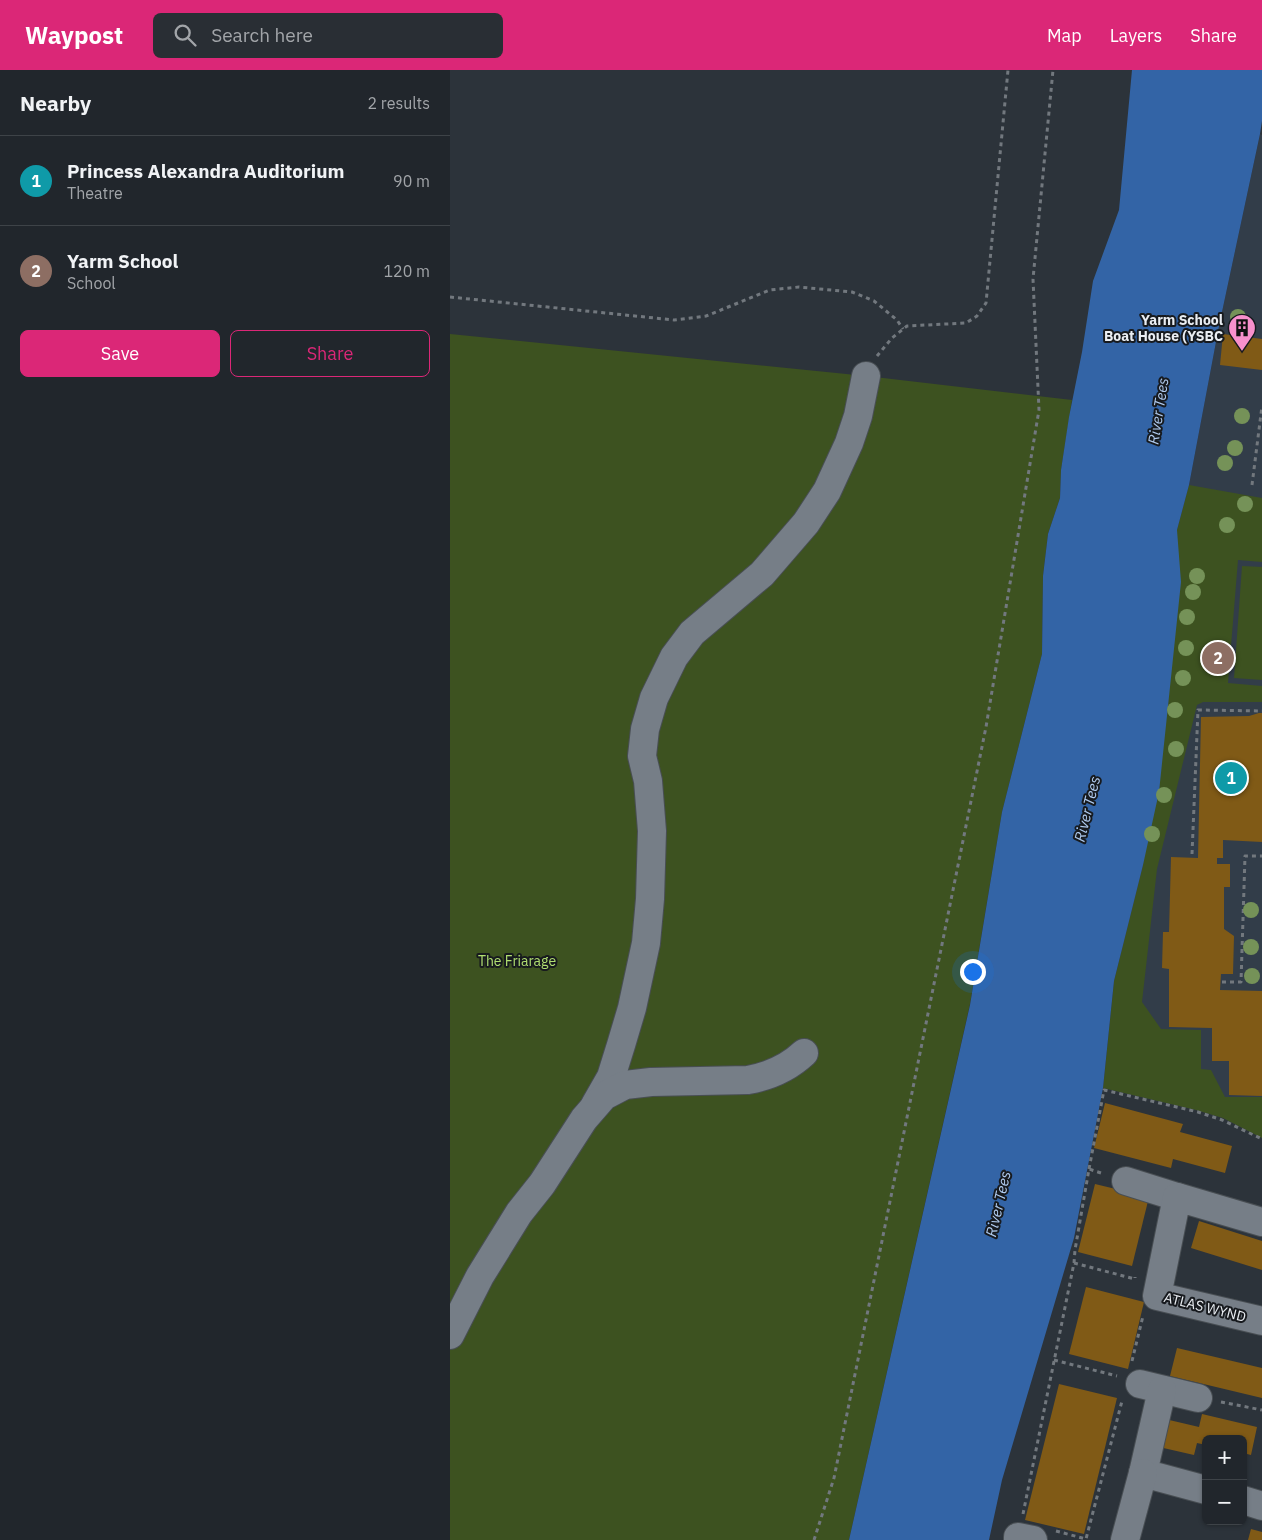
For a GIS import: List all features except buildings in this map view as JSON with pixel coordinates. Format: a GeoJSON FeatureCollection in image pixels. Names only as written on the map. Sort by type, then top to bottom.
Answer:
{"type":"FeatureCollection","features":[{"type":"Feature","properties":{"kind":"street"},"geometry":{"type":"LineString","coordinates":[[595,1105],[611,1077],[632,1008],[646,944],[650,899],[652,831],[648,781],[642,756],[645,729],[654,698],[674,657],[692,633],[762,574],[806,523],[826,492],[849,443],[858,416],[866,376]]}},
{"type":"Feature","properties":{"kind":"street"},"geometry":{"type":"LineString","coordinates":[[450,1335],[480,1276],[519,1213],[542,1184],[584,1118],[604,1096],[625,1085],[651,1082],[748,1080],[764,1077],[794,1062],[804,1053]]}},
{"type":"Feature","properties":{"kind":"street"},"geometry":{"type":"LineString","coordinates":[[1126,1181],[1262,1222]]}},
{"type":"Feature","properties":{"kind":"street","name":"ATLAS WYND"},"geometry":{"type":"LineString","coordinates":[[1177,1197],[1158,1296],[1262,1321]]}},
{"type":"Feature","properties":{"kind":"street"},"geometry":{"type":"LineString","coordinates":[[1125,1540],[1142,1473],[1135,1382],[1198,1398]]}},
{"type":"Feature","properties":{"kind":"street"},"geometry":{"type":"LineString","coordinates":[[1142,1473],[1202,1489]]}},
{"type":"Feature","properties":{"kind":"street"},"geometry":{"type":"LineString","coordinates":[[1247,1501],[1262,1506]]}},
{"type":"Feature","properties":{"kind":"path"},"geometry":{"type":"LineString","coordinates":[[866,376],[876,357],[892,338],[907,326],[966,322],[977,316],[986,302],[1008,70]]}},
{"type":"Feature","properties":{"kind":"path"},"geometry":{"type":"LineString","coordinates":[[814,1540],[834,1478],[986,727],[1039,410],[1033,279],[1054,70]]}},
{"type":"Feature","properties":{"kind":"path"},"geometry":{"type":"LineString","coordinates":[[450,297],[674,320],[706,316],[770,290],[799,287],[852,292],[874,301],[897,320],[903,330]]}},
{"type":"Feature","properties":{"kind":"path"},"geometry":{"type":"LineString","coordinates":[[1252,485],[1262,406]]}},
{"type":"Feature","properties":{"kind":"path"},"geometry":{"type":"LineString","coordinates":[[1192,854],[1198,710],[1262,711]]}},
{"type":"Feature","properties":{"kind":"path"},"geometry":{"type":"LineString","coordinates":[[1222,982],[1242,982],[1245,856],[1262,856]]}},
{"type":"Feature","properties":{"kind":"path"},"geometry":{"type":"LineString","coordinates":[[1158,1296],[1153,1306],[1145,1308],[1135,1382],[1086,1539],[1030,1537],[1054,1360],[1074,1263],[1074,1250],[1104,1090],[1198,1112],[1222,1120],[1262,1139]]}},
{"type":"Feature","properties":{"kind":"path"},"geometry":{"type":"LineString","coordinates":[[1089,1169],[1126,1181]]}},
{"type":"Feature","properties":{"kind":"path"},"geometry":{"type":"LineString","coordinates":[[1074,1263],[1135,1279],[1137,1269]]}},
{"type":"Feature","properties":{"kind":"path"},"geometry":{"type":"LineString","coordinates":[[1054,1360],[1135,1382]]}},
{"type":"Feature","properties":{"kind":"path"},"geometry":{"type":"LineString","coordinates":[[1198,1398],[1262,1410]]}},
{"type":"Feature","properties":{"kind":"shaded area"},"geometry":{"type":"Polygon","coordinates":[[[1260,134],[1262,135],[1262,1138],[1223,1118],[1103,1088],[1177,530],[1189,485],[1219,326],[1260,134]]]}},
{"type":"Feature","properties":{"kind":"green space","name":"The Friarage"},"geometry":{"type":"Polygon","coordinates":[[[450,334],[866,376],[1072,400],[1061,470],[1060,498],[1048,534],[1043,576],[1042,654],[1002,812],[970,1004],[849,1540],[450,1540],[450,334]]]}},
{"type":"Feature","properties":{"kind":"green space"},"geometry":{"type":"Polygon","coordinates":[[[1189,485],[1262,498],[1262,562],[1238,560],[1228,683],[1262,686],[1262,702],[1203,702],[1197,705],[1157,869],[1142,1002],[1161,1029],[1201,1030],[1201,1069],[1211,1070],[1225,1097],[1262,1097],[1262,1138],[1223,1118],[1103,1088],[1114,981],[1143,865],[1177,530],[1189,485]]]}},
{"type":"Feature","properties":{"kind":"green space"},"geometry":{"type":"Polygon","coordinates":[[[1242,566],[1262,567],[1262,680],[1234,678],[1242,566]]]}},
{"type":"Feature","properties":{"kind":"water","name":"River Tees"},"geometry":{"type":"Polygon","coordinates":[[[1132,70],[1262,70],[1262,121],[1219,326],[1189,485],[1177,530],[1181,582],[1159,792],[1114,981],[1103,1088],[1074,1238],[1002,1480],[989,1540],[849,1540],[970,1005],[1002,812],[1042,654],[1043,576],[1048,534],[1060,498],[1061,470],[1069,417],[1082,352],[1093,281],[1119,210],[1132,70]]]}},
{"type":"Feature","properties":{"kind":"place","name":"Yarm School Boat House (YSBC"},"geometry":{"type":"Point","coordinates":[1242,352]}},
{"type":"Feature","properties":{"kind":"place","name":"Yarm School"},"geometry":{"type":"Point","coordinates":[1218,658]}},
{"type":"Feature","properties":{"kind":"place","name":"Princess Alexandra Auditorium"},"geometry":{"type":"Point","coordinates":[1231,778]}}]}
